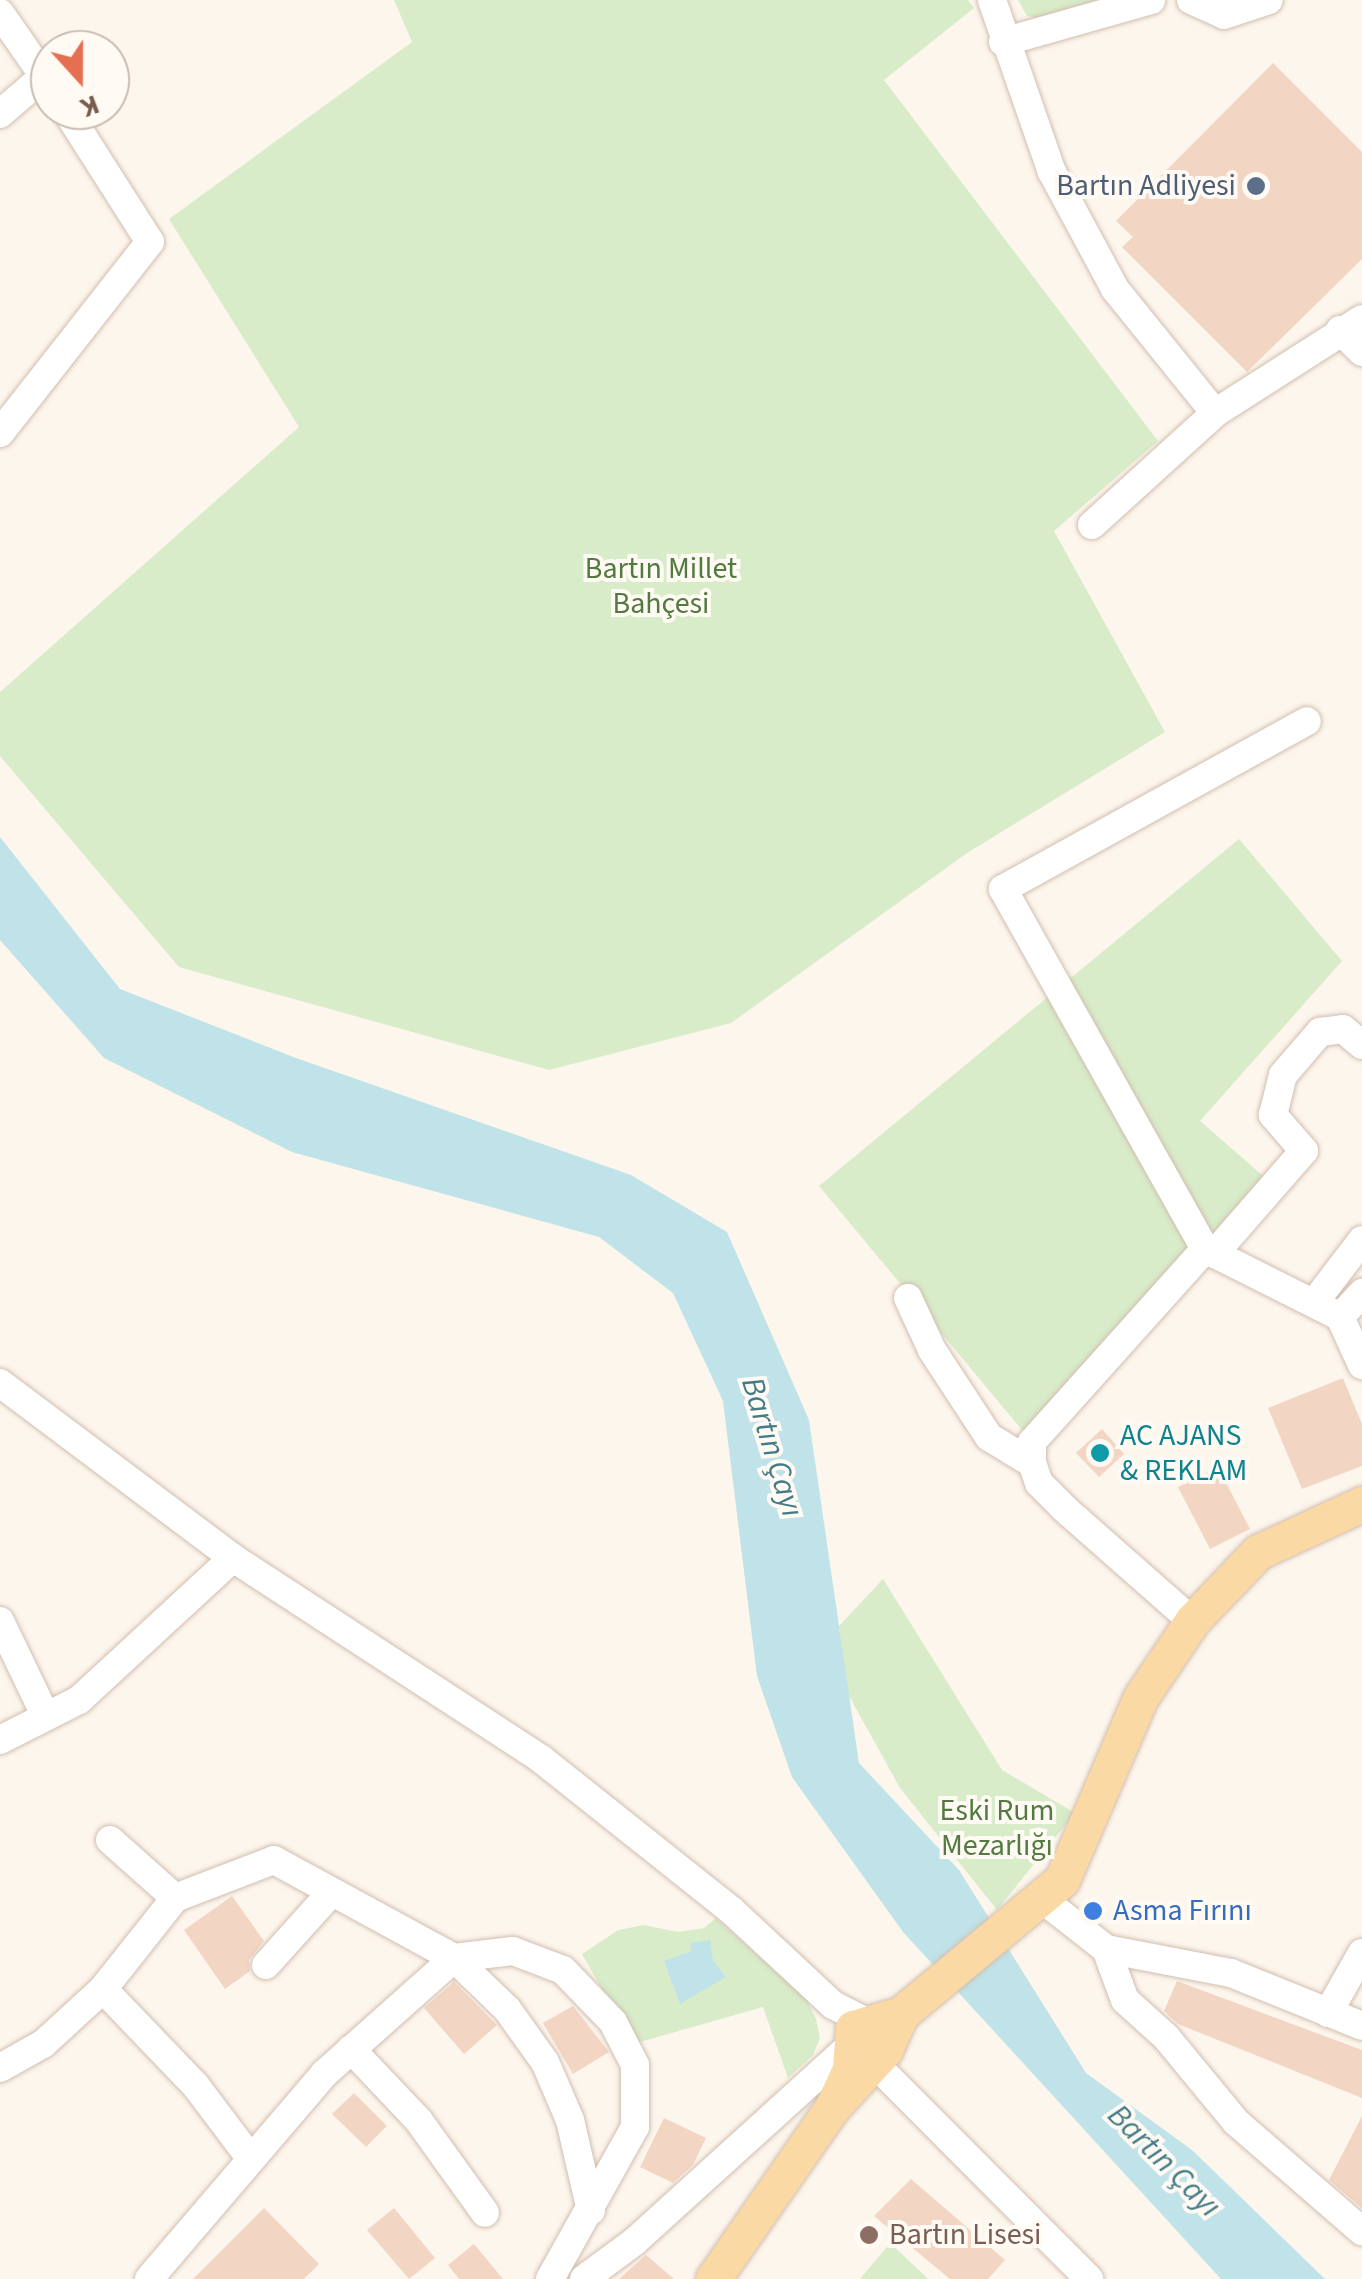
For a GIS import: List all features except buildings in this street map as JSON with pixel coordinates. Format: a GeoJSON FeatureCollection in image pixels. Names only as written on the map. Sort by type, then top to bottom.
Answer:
{"type":"FeatureCollection","features":[{"type":"Feature","properties":{"kind":"main road"},"geometry":{"type":"LineString","coordinates":[[714,2279],[872,2043],[1062,1880],[1141,1697],[1192,1621],[1258,1552],[1362,1504]]}},
{"type":"Feature","properties":{"kind":"street"},"geometry":{"type":"LineString","coordinates":[[992,0],[1003,42],[1052,172],[1115,289],[1215,413]]}},
{"type":"Feature","properties":{"kind":"street"},"geometry":{"type":"LineString","coordinates":[[1003,42],[1151,0]]}},
{"type":"Feature","properties":{"kind":"street"},"geometry":{"type":"LineString","coordinates":[[1191,0],[1224,15],[1270,0]]}},
{"type":"Feature","properties":{"kind":"street"},"geometry":{"type":"LineString","coordinates":[[0,12],[30,55]]}},
{"type":"Feature","properties":{"kind":"street"},"geometry":{"type":"LineString","coordinates":[[0,114],[30,92]]}},
{"type":"Feature","properties":{"kind":"street"},"geometry":{"type":"LineString","coordinates":[[0,434],[150,242],[79,130]]}},
{"type":"Feature","properties":{"kind":"street"},"geometry":{"type":"LineString","coordinates":[[1092,524],[1215,413],[1351,325],[1362,352]]}},
{"type":"Feature","properties":{"kind":"street"},"geometry":{"type":"LineString","coordinates":[[1307,722],[1003,889],[1210,1252],[1340,1317],[1362,1366]]}},
{"type":"Feature","properties":{"kind":"street"},"geometry":{"type":"LineString","coordinates":[[1192,1621],[1039,1483],[1032,1462],[1032,1442],[1304,1152],[1273,1114],[1283,1075],[1320,1032],[1343,1029],[1362,1045]]}},
{"type":"Feature","properties":{"kind":"street"},"geometry":{"type":"LineString","coordinates":[[1314,1303],[1362,1240]]}},
{"type":"Feature","properties":{"kind":"street"},"geometry":{"type":"LineString","coordinates":[[1340,1317],[1362,1292]]}},
{"type":"Feature","properties":{"kind":"street"},"geometry":{"type":"LineString","coordinates":[[908,1298],[932,1350],[989,1437],[1032,1462]]}},
{"type":"Feature","properties":{"kind":"street"},"geometry":{"type":"LineString","coordinates":[[0,1383],[234,1558],[541,1759],[731,1910],[872,2043],[1089,2279]]}},
{"type":"Feature","properties":{"kind":"street"},"geometry":{"type":"LineString","coordinates":[[0,1740],[79,1700],[234,1558]]}},
{"type":"Feature","properties":{"kind":"street"},"geometry":{"type":"LineString","coordinates":[[0,1621],[46,1717]]}},
{"type":"Feature","properties":{"kind":"street"},"geometry":{"type":"LineString","coordinates":[[110,1840],[175,1898]]}},
{"type":"Feature","properties":{"kind":"street"},"geometry":{"type":"LineString","coordinates":[[0,2068],[43,2044],[103,1989],[175,1898],[274,1860],[330,1894],[454,1958],[507,2009],[544,2062],[570,2120],[591,2211]]}},
{"type":"Feature","properties":{"kind":"street"},"geometry":{"type":"LineString","coordinates":[[266,1966],[330,1894]]}},
{"type":"Feature","properties":{"kind":"street"},"geometry":{"type":"LineString","coordinates":[[1034,1906],[1106,1949],[1230,1973],[1362,2026]]}},
{"type":"Feature","properties":{"kind":"street"},"geometry":{"type":"LineString","coordinates":[[1106,1949],[1126,2000],[1166,2036],[1236,2122],[1362,2232]]}},
{"type":"Feature","properties":{"kind":"street"},"geometry":{"type":"LineString","coordinates":[[150,2279],[351,2049],[454,1958],[512,1951],[563,1970],[613,2022],[634,2065],[635,2128],[550,2279]]}},
{"type":"Feature","properties":{"kind":"street"},"geometry":{"type":"LineString","coordinates":[[1328,2012],[1362,1953]]}},
{"type":"Feature","properties":{"kind":"street"},"geometry":{"type":"LineString","coordinates":[[103,1989],[196,2086],[251,2159]]}},
{"type":"Feature","properties":{"kind":"street"},"geometry":{"type":"LineString","coordinates":[[584,2279],[634,2242],[872,2043]]}},
{"type":"Feature","properties":{"kind":"street"},"geometry":{"type":"LineString","coordinates":[[351,2049],[419,2121],[486,2212]]}},
{"type":"Feature","properties":{"kind":"green space","name":"Bartın Millet Bahçesi"},"geometry":{"type":"Polygon","coordinates":[[[394,0],[968,0],[974,8],[884,80],[1158,441],[1054,531],[1165,732],[967,853],[731,1023],[549,1070],[179,967],[0,756],[0,692],[299,427],[169,219],[412,42],[394,0]]]}},
{"type":"Feature","properties":{"kind":"green space"},"geometry":{"type":"Polygon","coordinates":[[[1018,0],[1112,0],[1052,20],[1027,16],[1018,0]]]}},
{"type":"Feature","properties":{"kind":"green space"},"geometry":{"type":"Polygon","coordinates":[[[1239,839],[1342,961],[1200,1121],[1269,1181],[1032,1442],[819,1186],[1239,839]]]}},
{"type":"Feature","properties":{"kind":"green space","name":"Eski Rum Mezarlığı"},"geometry":{"type":"Polygon","coordinates":[[[883,1579],[1002,1770],[1075,1813],[997,1910],[900,1788],[848,1694],[839,1626],[883,1579]]]}},
{"type":"Feature","properties":{"kind":"green space"},"geometry":{"type":"Polygon","coordinates":[[[716,1918],[806,1998],[816,2019],[820,2038],[813,2055],[788,2078],[763,2007],[633,2044],[582,1954],[618,1930],[644,1925],[678,1932],[704,1928],[716,1918]]]}},
{"type":"Feature","properties":{"kind":"green space"},"geometry":{"type":"Polygon","coordinates":[[[890,2243],[924,2275],[928,2279],[860,2279],[890,2243]]]}},
{"type":"Feature","properties":{"kind":"water","name":"Bartın Çayı"},"geometry":{"type":"Polygon","coordinates":[[[0,837],[120,989],[296,1058],[631,1175],[727,1232],[809,1420],[859,1763],[959,1870],[1086,2073],[1192,2150],[1325,2279],[1221,2279],[903,1932],[792,1777],[757,1676],[723,1401],[673,1293],[599,1237],[292,1152],[104,1058],[0,940],[0,837]]]}},
{"type":"Feature","properties":{"kind":"water"},"geometry":{"type":"Polygon","coordinates":[[[710,1940],[713,1960],[726,1977],[680,2004],[664,1961],[692,1951],[690,1943],[710,1940]]]}},
{"type":"Feature","properties":{"kind":"place","name":"Bartın Adliyesi"},"geometry":{"type":"Point","coordinates":[1256,186]}},
{"type":"Feature","properties":{"kind":"place","name":"AC AJANS & REKLAM"},"geometry":{"type":"Point","coordinates":[1100,1453]}},
{"type":"Feature","properties":{"kind":"place","name":"Asma Fırını"},"geometry":{"type":"Point","coordinates":[1093,1911]}},
{"type":"Feature","properties":{"kind":"place","name":"Bartın Lisesi"},"geometry":{"type":"Point","coordinates":[869,2235]}}]}
